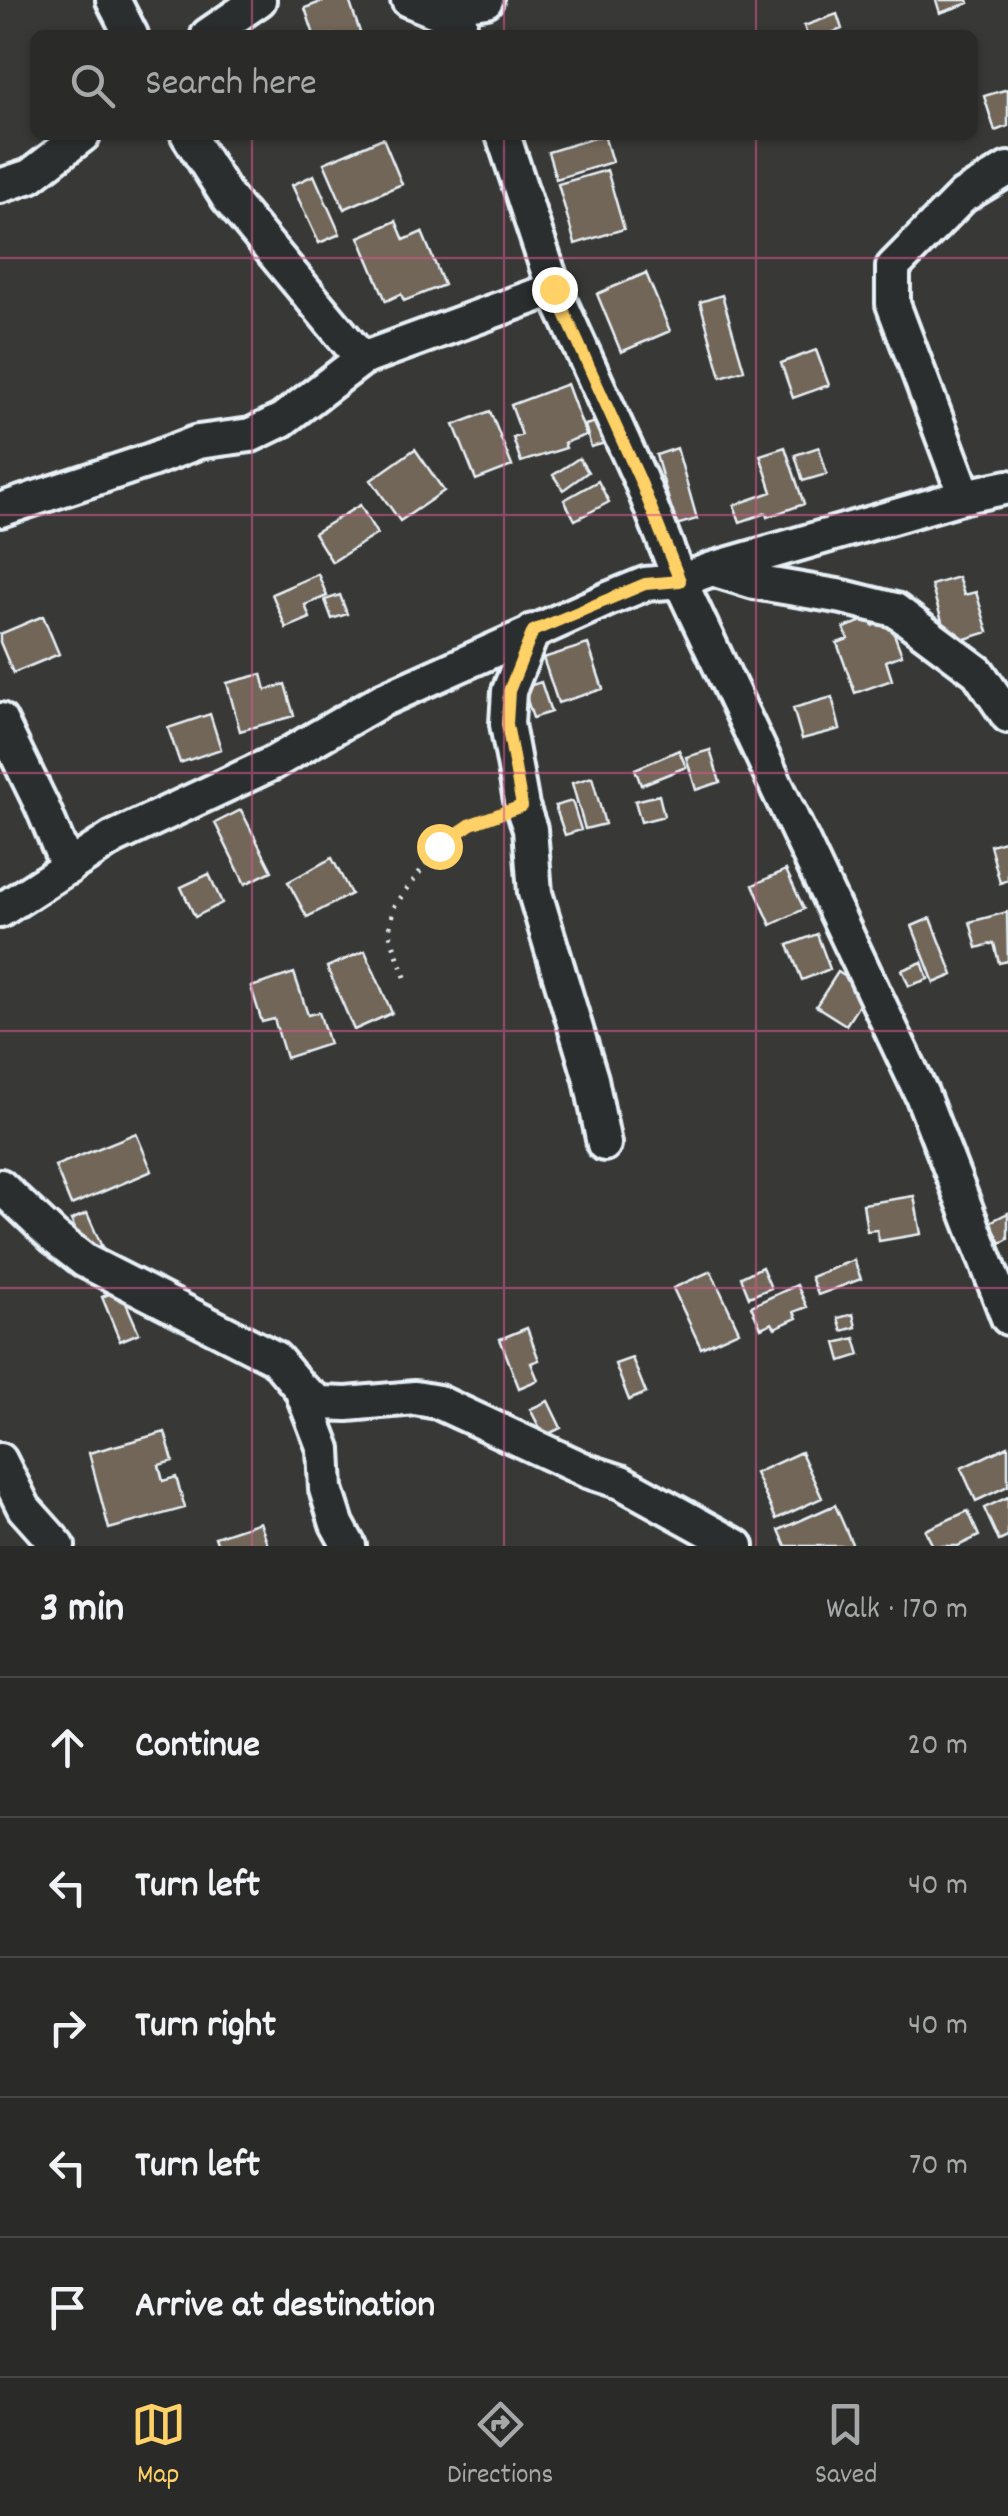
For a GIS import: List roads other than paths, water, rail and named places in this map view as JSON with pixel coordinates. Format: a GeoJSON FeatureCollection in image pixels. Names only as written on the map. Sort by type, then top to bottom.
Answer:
{"type":"FeatureCollection","features":[{"type":"Feature","properties":{"kind":"street"},"geometry":{"type":"LineString","coordinates":[[113,0],[128,30]]}},
{"type":"Feature","properties":{"kind":"street"},"geometry":{"type":"LineString","coordinates":[[215,30],[259,0]]}},
{"type":"Feature","properties":{"kind":"street"},"geometry":{"type":"LineString","coordinates":[[408,0],[464,12]]}},
{"type":"Feature","properties":{"kind":"street"},"geometry":{"type":"LineString","coordinates":[[0,186],[30,176],[77,140]]}},
{"type":"Feature","properties":{"kind":"street"},"geometry":{"type":"LineString","coordinates":[[191,140],[228,198],[362,360]]}},
{"type":"Feature","properties":{"kind":"street"},"geometry":{"type":"LineString","coordinates":[[505,140],[554,289],[640,480],[680,581],[922,1095],[1008,1318]]}},
{"type":"Feature","properties":{"kind":"street"},"geometry":{"type":"LineString","coordinates":[[965,496],[893,304],[893,267],[963,196],[1008,170]]}},
{"type":"Feature","properties":{"kind":"street"},"geometry":{"type":"LineString","coordinates":[[0,510],[198,442],[251,435],[282,420],[362,360],[554,289]]}},
{"type":"Feature","properties":{"kind":"street"},"geometry":{"type":"LineString","coordinates":[[0,912],[113,838],[274,762],[382,700],[533,631],[645,584],[680,581],[712,568],[1008,487]]}},
{"type":"Feature","properties":{"kind":"street"},"geometry":{"type":"LineString","coordinates":[[712,568],[754,582],[895,610],[978,672],[1008,716]]}},
{"type":"Feature","properties":{"kind":"street"},"geometry":{"type":"LineString","coordinates":[[533,631],[509,691],[507,724],[522,806],[530,828],[535,893],[592,1079],[604,1144]]}},
{"type":"Feature","properties":{"kind":"street"},"geometry":{"type":"LineString","coordinates":[[0,720],[68,868]]}},
{"type":"Feature","properties":{"kind":"street"},"geometry":{"type":"LineString","coordinates":[[0,1186],[85,1261],[275,1358],[301,1389],[320,1402],[346,1404],[415,1398],[438,1402],[588,1471],[621,1482],[736,1546]]}},
{"type":"Feature","properties":{"kind":"street"},"geometry":{"type":"LineString","coordinates":[[301,1389],[324,1449],[326,1490],[349,1546]]}},
{"type":"Feature","properties":{"kind":"street"},"geometry":{"type":"LineString","coordinates":[[0,1460],[24,1508],[58,1546]]}}]}
